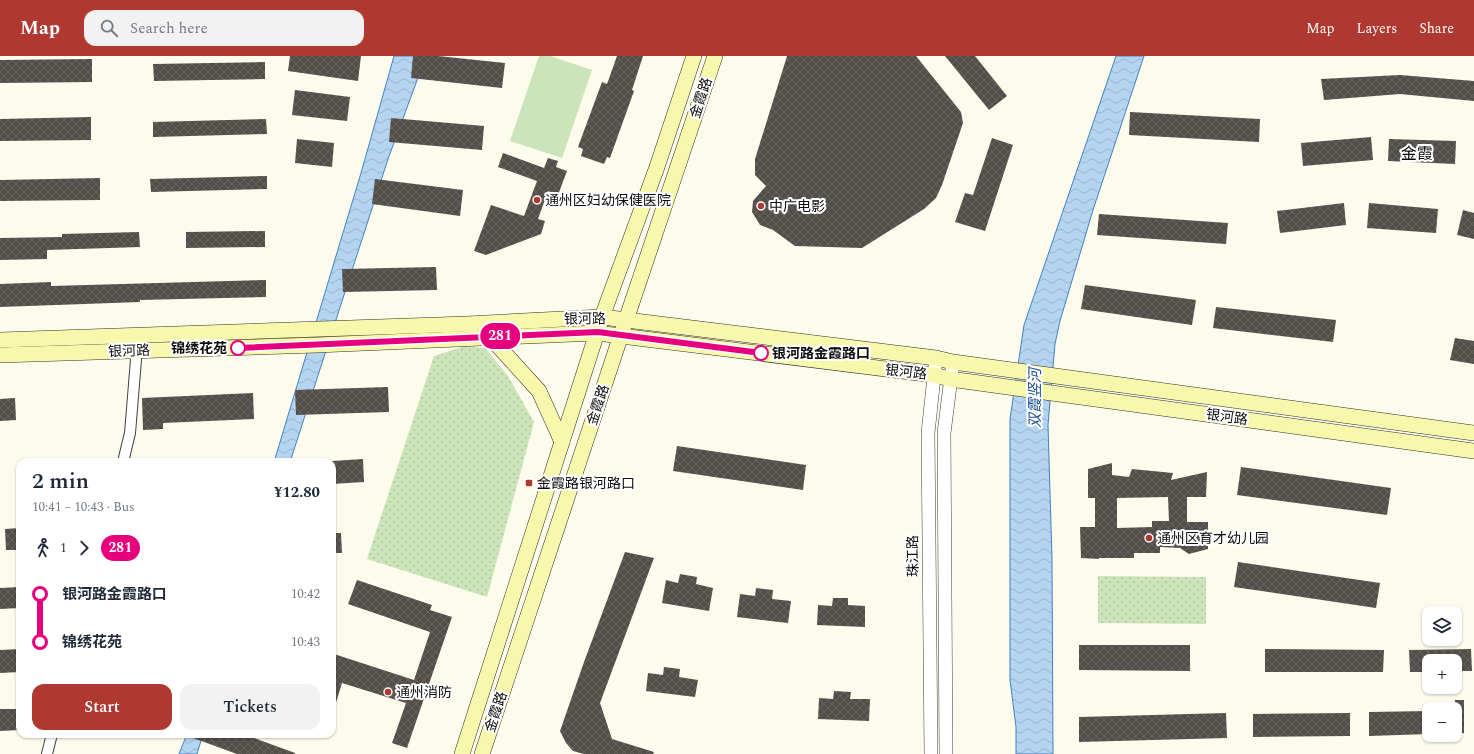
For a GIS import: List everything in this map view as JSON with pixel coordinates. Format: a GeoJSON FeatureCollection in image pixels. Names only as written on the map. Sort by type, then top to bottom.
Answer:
{"type":"FeatureCollection","features":[{"type":"Feature","properties":{"kind":"main road","name":"金霞路"},"geometry":{"type":"LineString","coordinates":[[462,754],[602,317],[658,167],[694,56]]}},
{"type":"Feature","properties":{"kind":"main road","name":"金霞路"},"geometry":{"type":"LineString","coordinates":[[482,754],[715,56]]}},
{"type":"Feature","properties":{"kind":"main road","name":"银河路"},"geometry":{"type":"LineString","coordinates":[[0,340],[467,324],[602,317],[936,358],[953,362],[1474,433]]}},
{"type":"Feature","properties":{"kind":"main road","name":"银河路"},"geometry":{"type":"LineString","coordinates":[[0,355],[325,345],[598,332],[934,375],[950,379],[1474,451]]}},
{"type":"Feature","properties":{"kind":"main road"},"geometry":{"type":"LineString","coordinates":[[490,337],[539,391],[562,442]]}},
{"type":"Feature","properties":{"kind":"street"},"geometry":{"type":"LineString","coordinates":[[124,458],[130,433],[138,335]]}},
{"type":"Feature","properties":{"kind":"street","name":"珠江路"},"geometry":{"type":"LineString","coordinates":[[931,754],[928,433],[936,358]]}},
{"type":"Feature","properties":{"kind":"street"},"geometry":{"type":"LineString","coordinates":[[946,754],[944,433],[953,362]]}},
{"type":"Feature","properties":{"kind":"street"},"geometry":{"type":"LineString","coordinates":[[47,754],[51,738]]}},
{"type":"Feature","properties":{"kind":"green space"},"geometry":{"type":"Polygon","coordinates":[[[539,56],[550,56],[592,70],[562,158],[510,141],[539,56]]]}},
{"type":"Feature","properties":{"kind":"green space"},"geometry":{"type":"Polygon","coordinates":[[[465,346],[485,348],[508,376],[534,422],[487,597],[367,559],[434,356],[465,346]]]}},
{"type":"Feature","properties":{"kind":"green space"},"geometry":{"type":"Polygon","coordinates":[[[1098,576],[1206,577],[1206,624],[1098,623],[1098,576]]]}},
{"type":"Feature","properties":{"kind":"water"},"geometry":{"type":"Polygon","coordinates":[[[394,56],[426,56],[388,159],[291,458],[275,458],[361,173],[394,56]]]}},
{"type":"Feature","properties":{"kind":"water","name":"双霞竖河"},"geometry":{"type":"Polygon","coordinates":[[[1116,56],[1144,56],[1093,210],[1060,321],[1055,344],[1048,425],[1052,559],[1053,754],[1016,754],[1016,727],[1010,680],[1010,419],[1024,325],[1116,56]]]}},
{"type":"Feature","properties":{"kind":"water"},"geometry":{"type":"Polygon","coordinates":[[[185,738],[202,738],[197,754],[179,754],[185,738]]]}},
{"type":"Feature","properties":{"kind":"building"},"geometry":{"type":"Polygon","coordinates":[[[290,56],[361,56],[358,81],[288,71],[290,56]]]}},
{"type":"Feature","properties":{"kind":"building"},"geometry":{"type":"Polygon","coordinates":[[[413,56],[438,56],[505,63],[502,88],[411,78],[413,56]]]}},
{"type":"Feature","properties":{"kind":"building"},"geometry":{"type":"Polygon","coordinates":[[[617,56],[643,56],[632,90],[634,91],[610,158],[607,157],[604,164],[581,156],[583,149],[578,147],[602,82],[607,84],[617,56]]]}},
{"type":"Feature","properties":{"kind":"building"},"geometry":{"type":"Polygon","coordinates":[[[787,56],[916,56],[961,112],[963,123],[942,185],[936,198],[924,209],[862,248],[795,246],[773,230],[760,225],[752,212],[753,201],[766,186],[755,175],[755,159],[787,56]]]}},
{"type":"Feature","properties":{"kind":"building"},"geometry":{"type":"Polygon","coordinates":[[[945,56],[975,56],[1007,96],[989,110],[945,56]]]}},
{"type":"Feature","properties":{"kind":"building"},"geometry":{"type":"Polygon","coordinates":[[[92,59],[92,82],[0,83],[0,60],[92,59]]]}},
{"type":"Feature","properties":{"kind":"building"},"geometry":{"type":"Polygon","coordinates":[[[265,62],[265,79],[154,81],[153,64],[265,62]]]}},
{"type":"Feature","properties":{"kind":"building"},"geometry":{"type":"Polygon","coordinates":[[[1400,75],[1474,81],[1474,101],[1400,94],[1324,100],[1321,79],[1400,75]]]}},
{"type":"Feature","properties":{"kind":"building"},"geometry":{"type":"Polygon","coordinates":[[[295,90],[350,97],[347,121],[292,115],[295,90]]]}},
{"type":"Feature","properties":{"kind":"building"},"geometry":{"type":"Polygon","coordinates":[[[1130,112],[1260,119],[1259,142],[1129,135],[1130,112]]]}},
{"type":"Feature","properties":{"kind":"building"},"geometry":{"type":"Polygon","coordinates":[[[91,117],[91,140],[0,141],[0,119],[91,117]]]}},
{"type":"Feature","properties":{"kind":"building"},"geometry":{"type":"Polygon","coordinates":[[[391,118],[484,126],[482,150],[389,142],[391,118]]]}},
{"type":"Feature","properties":{"kind":"building"},"geometry":{"type":"Polygon","coordinates":[[[266,119],[267,134],[153,137],[153,122],[266,119]]]}},
{"type":"Feature","properties":{"kind":"building"},"geometry":{"type":"Polygon","coordinates":[[[1371,137],[1373,160],[1303,166],[1301,143],[1371,137]]]}},
{"type":"Feature","properties":{"kind":"building"},"geometry":{"type":"Polygon","coordinates":[[[992,138],[1013,145],[985,231],[955,222],[965,193],[973,195],[992,138]]]}},
{"type":"Feature","properties":{"kind":"building"},"geometry":{"type":"Polygon","coordinates":[[[297,139],[334,143],[332,167],[295,163],[297,139]]]}},
{"type":"Feature","properties":{"kind":"building"},"geometry":{"type":"Polygon","coordinates":[[[1389,139],[1456,141],[1455,164],[1388,161],[1389,139]]]}},
{"type":"Feature","properties":{"kind":"building","name":"通州区妇幼保健医院"},"geometry":{"type":"Polygon","coordinates":[[[503,153],[544,168],[548,158],[558,161],[556,167],[567,171],[558,195],[548,191],[538,219],[545,221],[541,234],[486,255],[474,251],[491,205],[524,216],[537,181],[498,167],[503,153]]]}},
{"type":"Feature","properties":{"kind":"building"},"geometry":{"type":"Polygon","coordinates":[[[267,176],[267,189],[151,192],[150,179],[267,176]]]}},
{"type":"Feature","properties":{"kind":"building"},"geometry":{"type":"Polygon","coordinates":[[[100,178],[100,200],[0,201],[0,180],[100,178]]]}},
{"type":"Feature","properties":{"kind":"building"},"geometry":{"type":"Polygon","coordinates":[[[375,179],[463,190],[460,216],[372,204],[375,179]]]}},
{"type":"Feature","properties":{"kind":"building"},"geometry":{"type":"Polygon","coordinates":[[[1344,203],[1346,225],[1280,233],[1277,211],[1344,203]]]}},
{"type":"Feature","properties":{"kind":"building"},"geometry":{"type":"Polygon","coordinates":[[[1369,203],[1438,209],[1436,233],[1367,228],[1369,203]]]}},
{"type":"Feature","properties":{"kind":"building"},"geometry":{"type":"Polygon","coordinates":[[[1463,210],[1474,213],[1474,239],[1457,235],[1463,210]]]}},
{"type":"Feature","properties":{"kind":"building"},"geometry":{"type":"Polygon","coordinates":[[[1099,214],[1228,223],[1226,244],[1097,235],[1099,214]]]}},
{"type":"Feature","properties":{"kind":"building"},"geometry":{"type":"Polygon","coordinates":[[[265,231],[265,247],[186,248],[186,232],[265,231]]]}},
{"type":"Feature","properties":{"kind":"building"},"geometry":{"type":"Polygon","coordinates":[[[139,232],[140,247],[47,250],[47,259],[0,260],[0,238],[62,237],[62,234],[139,232]]]}},
{"type":"Feature","properties":{"kind":"building"},"geometry":{"type":"Polygon","coordinates":[[[436,267],[437,290],[343,292],[342,269],[436,267]]]}},
{"type":"Feature","properties":{"kind":"building"},"geometry":{"type":"Polygon","coordinates":[[[266,280],[266,297],[140,300],[140,302],[0,307],[0,284],[51,282],[51,286],[266,280]]]}},
{"type":"Feature","properties":{"kind":"building"},"geometry":{"type":"Polygon","coordinates":[[[1085,285],[1196,300],[1192,325],[1081,309],[1085,285]]]}},
{"type":"Feature","properties":{"kind":"building"},"geometry":{"type":"Polygon","coordinates":[[[1216,307],[1336,320],[1333,342],[1213,328],[1216,307]]]}},
{"type":"Feature","properties":{"kind":"building"},"geometry":{"type":"Polygon","coordinates":[[[1455,338],[1474,341],[1474,364],[1450,360],[1455,338]]]}},
{"type":"Feature","properties":{"kind":"building"},"geometry":{"type":"Polygon","coordinates":[[[388,387],[389,412],[296,415],[295,390],[388,387]]]}},
{"type":"Feature","properties":{"kind":"building"},"geometry":{"type":"Polygon","coordinates":[[[253,393],[254,419],[163,423],[163,429],[143,430],[142,398],[253,393]]]}},
{"type":"Feature","properties":{"kind":"building"},"geometry":{"type":"Polygon","coordinates":[[[15,398],[16,420],[0,421],[0,399],[15,398]]]}},
{"type":"Feature","properties":{"kind":"building"},"geometry":{"type":"Polygon","coordinates":[[[677,446],[806,465],[803,490],[673,471],[677,446]]]}},
{"type":"Feature","properties":{"kind":"building"},"geometry":{"type":"Polygon","coordinates":[[[363,459],[364,482],[336,484],[336,461],[363,459]]]}},
{"type":"Feature","properties":{"kind":"building"},"geometry":{"type":"Polygon","coordinates":[[[1112,463],[1112,475],[1129,477],[1132,469],[1173,473],[1171,480],[1207,472],[1206,497],[1187,497],[1187,522],[1208,522],[1208,549],[1189,554],[1180,548],[1160,547],[1160,553],[1134,553],[1134,558],[1081,558],[1080,527],[1095,527],[1095,498],[1088,498],[1088,469],[1112,463]],[[1168,497],[1117,498],[1117,528],[1152,527],[1152,521],[1169,521],[1168,497]]]}},
{"type":"Feature","properties":{"kind":"building"},"geometry":{"type":"Polygon","coordinates":[[[1241,467],[1391,488],[1387,515],[1237,495],[1241,467]]]}},
{"type":"Feature","properties":{"kind":"building"},"geometry":{"type":"Polygon","coordinates":[[[16,528],[16,550],[6,550],[5,529],[16,528]]]}},
{"type":"Feature","properties":{"kind":"building"},"geometry":{"type":"Polygon","coordinates":[[[336,533],[341,533],[342,553],[336,553],[336,533]]]}},
{"type":"Feature","properties":{"kind":"building"},"geometry":{"type":"Polygon","coordinates":[[[625,552],[654,558],[600,703],[612,739],[654,752],[653,754],[584,754],[573,751],[566,743],[560,731],[625,552]]]}},
{"type":"Feature","properties":{"kind":"building"},"geometry":{"type":"Polygon","coordinates":[[[1238,562],[1380,583],[1376,608],[1234,587],[1238,562]]]}},
{"type":"Feature","properties":{"kind":"building"},"geometry":{"type":"Polygon","coordinates":[[[680,574],[697,577],[696,584],[713,588],[709,611],[662,603],[666,580],[678,583],[680,574]]]}},
{"type":"Feature","properties":{"kind":"building"},"geometry":{"type":"Polygon","coordinates":[[[357,580],[432,605],[430,610],[452,617],[407,748],[392,743],[406,703],[342,683],[336,702],[336,655],[414,680],[430,632],[348,604],[357,580]]]}},
{"type":"Feature","properties":{"kind":"building"},"geometry":{"type":"Polygon","coordinates":[[[16,587],[16,608],[0,609],[0,588],[16,587]]]}},
{"type":"Feature","properties":{"kind":"building"},"geometry":{"type":"Polygon","coordinates":[[[756,588],[773,590],[772,599],[791,601],[788,623],[737,617],[740,594],[755,596],[756,588]]]}},
{"type":"Feature","properties":{"kind":"building"},"geometry":{"type":"Polygon","coordinates":[[[833,598],[848,598],[848,605],[865,606],[865,627],[817,625],[818,605],[832,606],[833,598]]]}},
{"type":"Feature","properties":{"kind":"building"},"geometry":{"type":"Polygon","coordinates":[[[1079,645],[1190,645],[1190,671],[1079,670],[1079,645]]]}},
{"type":"Feature","properties":{"kind":"building"},"geometry":{"type":"Polygon","coordinates":[[[16,649],[16,672],[0,673],[0,650],[16,649]]]}},
{"type":"Feature","properties":{"kind":"building"},"geometry":{"type":"Polygon","coordinates":[[[1265,649],[1384,650],[1383,672],[1265,672],[1265,649]]]}},
{"type":"Feature","properties":{"kind":"building"},"geometry":{"type":"Polygon","coordinates":[[[1471,649],[1472,671],[1462,671],[1462,654],[1422,654],[1422,672],[1410,672],[1409,650],[1471,649]]]}},
{"type":"Feature","properties":{"kind":"building"},"geometry":{"type":"Polygon","coordinates":[[[664,667],[680,669],[679,677],[698,680],[695,697],[646,691],[648,673],[663,675],[664,667]]]}},
{"type":"Feature","properties":{"kind":"building"},"geometry":{"type":"Polygon","coordinates":[[[834,691],[851,692],[850,699],[870,699],[869,721],[818,719],[819,698],[833,699],[834,691]]]}},
{"type":"Feature","properties":{"kind":"building"},"geometry":{"type":"Polygon","coordinates":[[[1455,700],[1464,700],[1464,733],[1462,733],[1462,702],[1455,702],[1455,700]]]}},
{"type":"Feature","properties":{"kind":"building"},"geometry":{"type":"Polygon","coordinates":[[[0,709],[16,709],[16,730],[0,731],[0,709]]]}},
{"type":"Feature","properties":{"kind":"building"},"geometry":{"type":"Polygon","coordinates":[[[1422,711],[1422,734],[1369,736],[1369,712],[1422,711]]]}},
{"type":"Feature","properties":{"kind":"building"},"geometry":{"type":"Polygon","coordinates":[[[1226,713],[1227,738],[1079,742],[1079,717],[1226,713]]]}},
{"type":"Feature","properties":{"kind":"building"},"geometry":{"type":"Polygon","coordinates":[[[1350,713],[1350,736],[1253,737],[1253,714],[1350,713]]]}},
{"type":"Feature","properties":{"kind":"building"},"geometry":{"type":"Polygon","coordinates":[[[193,738],[254,738],[295,753],[295,754],[237,754],[193,738]]]}},
{"type":"Feature","properties":{"kind":"bus line","name":"281"},"geometry":{"type":"LineString","coordinates":[[238,348],[598,332],[761,353]]}},
{"type":"Feature","properties":{"kind":"place","name":"通州区妇幼保健医院"},"geometry":{"type":"Point","coordinates":[537,200]}},
{"type":"Feature","properties":{"kind":"place","name":"中广电影"},"geometry":{"type":"Point","coordinates":[761,206]}},
{"type":"Feature","properties":{"kind":"place","name":"锦绣花苑"},"geometry":{"type":"Point","coordinates":[238,348]}},
{"type":"Feature","properties":{"kind":"place","name":"银河路金霞路口"},"geometry":{"type":"Point","coordinates":[761,353]}},
{"type":"Feature","properties":{"kind":"place","name":"金霞路银河路口"},"geometry":{"type":"Point","coordinates":[529,483]}},
{"type":"Feature","properties":{"kind":"place","name":"通州区育才幼儿园"},"geometry":{"type":"Point","coordinates":[1149,538]}},
{"type":"Feature","properties":{"kind":"place","name":"通州消防"},"geometry":{"type":"Point","coordinates":[388,692]}},
{"type":"Feature","properties":{"kind":"district","name":"金霞"},"geometry":{"type":"Point","coordinates":[1417,154]}}]}
